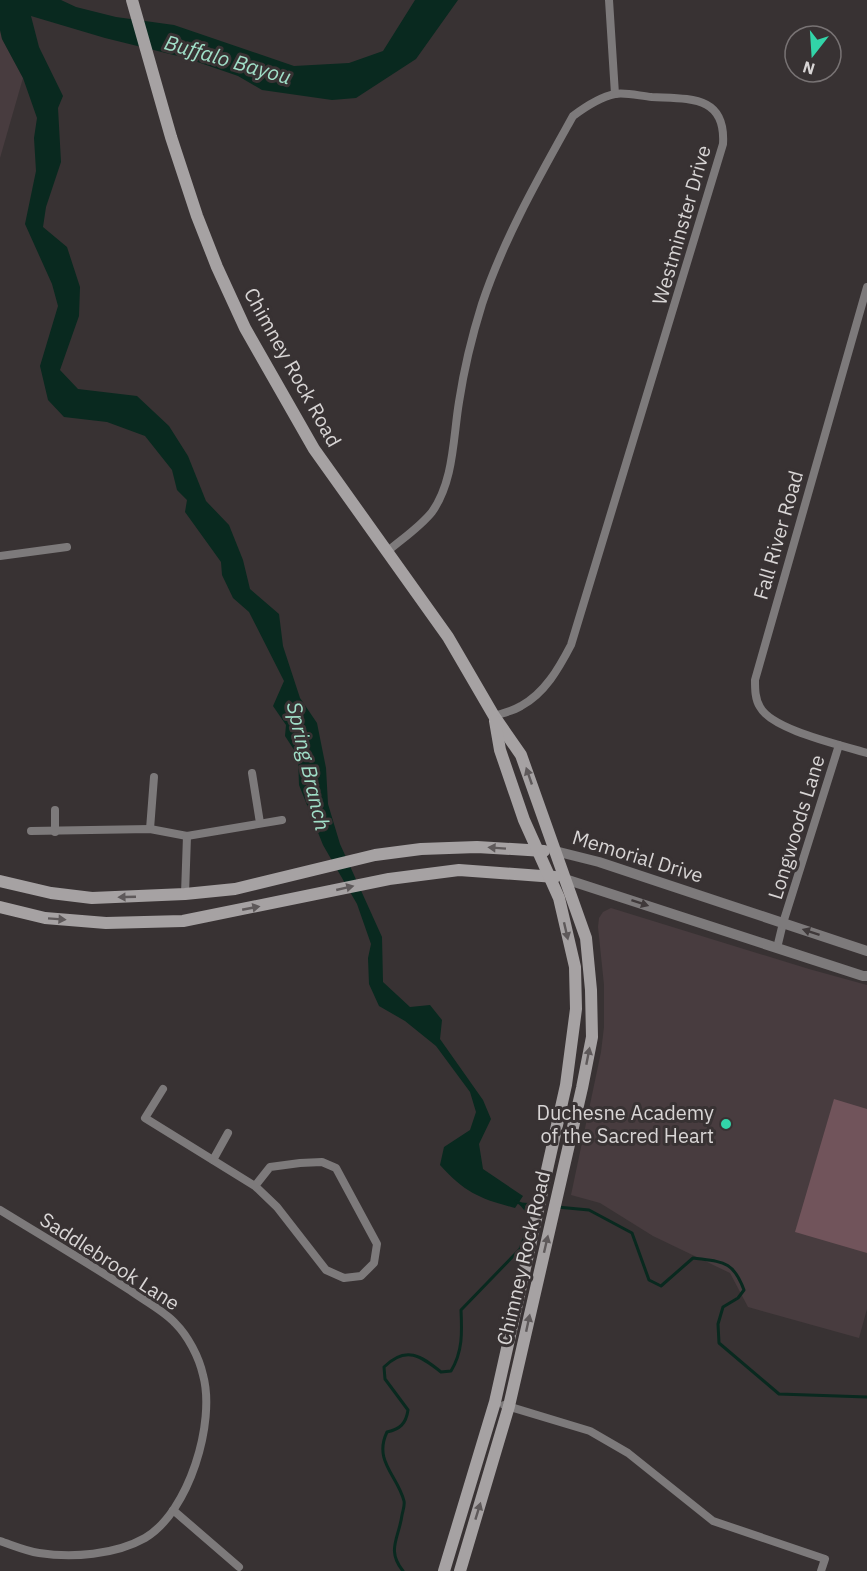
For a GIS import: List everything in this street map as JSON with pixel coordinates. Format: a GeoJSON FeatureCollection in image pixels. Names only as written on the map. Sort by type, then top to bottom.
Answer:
{"type":"FeatureCollection","features":[{"type":"Feature","properties":{"kind":"main road","name":"Chimney Rock Road"},"geometry":{"type":"LineString","coordinates":[[132,0],[171,137],[197,216],[245,328],[314,449],[448,638],[494,716],[521,755],[586,938],[591,990],[592,1037],[582,1088],[509,1406],[460,1569]]}},
{"type":"Feature","properties":{"kind":"main road","name":"Chimney Rock Road"},"geometry":{"type":"LineString","coordinates":[[445,1567],[495,1402],[566,1085],[576,1009],[575,967],[559,898],[525,820],[500,750],[494,716]]}},
{"type":"Feature","properties":{"kind":"main road","name":"Memorial Drive"},"geometry":{"type":"LineString","coordinates":[[0,881],[51,893],[92,898],[185,894],[235,889],[375,855],[420,849],[477,847],[555,851]]}},
{"type":"Feature","properties":{"kind":"main road"},"geometry":{"type":"LineString","coordinates":[[0,907],[45,918],[75,921],[106,923],[183,921],[301,899],[389,879],[459,870],[549,875],[565,879]]}},
{"type":"Feature","properties":{"kind":"main road"},"geometry":{"type":"LineString","coordinates":[[566,1085],[582,1088]]}},
{"type":"Feature","properties":{"kind":"street"},"geometry":{"type":"LineString","coordinates":[[609,0],[615,94]]}},
{"type":"Feature","properties":{"kind":"street","name":"Westminster Drive"},"geometry":{"type":"LineString","coordinates":[[388,551],[423,522],[443,491],[472,335],[483,302],[512,230],[573,116],[589,105],[615,94],[693,100],[709,106],[719,114],[724,129],[723,144],[663,348],[571,645],[557,671],[543,689],[522,706],[494,716]]}},
{"type":"Feature","properties":{"kind":"street","name":"Fall River Road"},"geometry":{"type":"LineString","coordinates":[[839,745],[781,725],[768,716],[760,708],[755,694],[755,680],[867,287]]}},
{"type":"Feature","properties":{"kind":"street"},"geometry":{"type":"LineString","coordinates":[[0,556],[67,547]]}},
{"type":"Feature","properties":{"kind":"street","name":"Longwoods Lane"},"geometry":{"type":"LineString","coordinates":[[777,948],[839,745],[867,753]]}},
{"type":"Feature","properties":{"kind":"street"},"geometry":{"type":"LineString","coordinates":[[252,773],[260,823]]}},
{"type":"Feature","properties":{"kind":"street"},"geometry":{"type":"LineString","coordinates":[[150,829],[154,777]]}},
{"type":"Feature","properties":{"kind":"street"},"geometry":{"type":"LineString","coordinates":[[55,810],[55,832]]}},
{"type":"Feature","properties":{"kind":"street"},"geometry":{"type":"LineString","coordinates":[[31,831],[150,829],[187,836],[282,820]]}},
{"type":"Feature","properties":{"kind":"street"},"geometry":{"type":"LineString","coordinates":[[185,894],[187,836]]}},
{"type":"Feature","properties":{"kind":"street","name":"Memorial Drive"},"geometry":{"type":"LineString","coordinates":[[555,851],[599,862],[867,951]]}},
{"type":"Feature","properties":{"kind":"street"},"geometry":{"type":"LineString","coordinates":[[565,879],[867,976]]}},
{"type":"Feature","properties":{"kind":"street"},"geometry":{"type":"LineString","coordinates":[[163,1089],[145,1118],[255,1186],[277,1207],[326,1270],[344,1278],[361,1276],[374,1263],[377,1244],[336,1168],[322,1162],[270,1167],[255,1186]]}},
{"type":"Feature","properties":{"kind":"street"},"geometry":{"type":"LineString","coordinates":[[213,1160],[228,1133]]}},
{"type":"Feature","properties":{"kind":"street","name":"Saddlebrook Lane"},"geometry":{"type":"LineString","coordinates":[[0,1210],[98,1269],[176,1323],[193,1350],[204,1376],[207,1403],[195,1466],[184,1491],[161,1525],[146,1537],[125,1547],[80,1555],[38,1553],[0,1541]]}},
{"type":"Feature","properties":{"kind":"street"},"geometry":{"type":"LineString","coordinates":[[495,1402],[590,1431],[628,1453],[713,1521],[825,1559],[821,1571]]}},
{"type":"Feature","properties":{"kind":"street"},"geometry":{"type":"LineString","coordinates":[[173,1510],[239,1567]]}},
{"type":"Feature","properties":{"kind":"shaded area"},"geometry":{"type":"Polygon","coordinates":[[[0,30],[2,39],[23,78],[0,158],[0,30]]]}},
{"type":"Feature","properties":{"kind":"shaded area","name":"Duchesne Academy of the Sacred Heart"},"geometry":{"type":"Polygon","coordinates":[[[611,908],[867,985],[867,1309],[859,1338],[748,1307],[730,1273],[653,1236],[600,1203],[571,1195],[601,1052],[604,1027],[604,985],[599,918],[603,912],[611,908]]]}},
{"type":"Feature","properties":{"kind":"shaded area"},"geometry":{"type":"Polygon","coordinates":[[[834,1099],[867,1109],[867,1253],[795,1232],[834,1099]]]}},
{"type":"Feature","properties":{"kind":"water","name":"Buffalo Bayou"},"geometry":{"type":"Polygon","coordinates":[[[0,0],[61,0],[76,7],[116,17],[174,25],[294,66],[349,63],[383,51],[415,0],[458,0],[416,59],[356,98],[332,100],[262,90],[238,76],[186,58],[105,38],[31,16],[39,47],[63,96],[58,108],[61,162],[46,207],[43,227],[67,247],[80,287],[79,316],[60,370],[78,389],[137,396],[169,426],[188,456],[206,501],[229,525],[243,560],[250,589],[279,614],[283,646],[300,698],[317,723],[326,768],[328,804],[340,844],[382,937],[383,982],[410,1007],[430,1005],[442,1020],[440,1039],[483,1100],[491,1119],[479,1144],[483,1169],[523,1196],[515,1208],[474,1194],[457,1182],[440,1165],[444,1147],[470,1130],[476,1112],[470,1092],[436,1046],[405,1021],[379,1006],[369,984],[368,958],[371,944],[357,904],[323,845],[299,785],[298,756],[285,736],[286,725],[273,706],[284,681],[249,612],[233,598],[222,575],[221,562],[185,512],[187,500],[177,490],[172,470],[145,436],[107,422],[64,417],[48,400],[40,366],[58,306],[52,284],[25,224],[36,171],[34,138],[37,118],[23,78],[2,39],[0,0]]]}},
{"type":"Feature","properties":{"kind":"waterway","name":"Spring Branch"},"geometry":{"type":"LineString","coordinates":[[516,1201],[532,1217]]}},
{"type":"Feature","properties":{"kind":"waterway"},"geometry":{"type":"LineString","coordinates":[[521,1204],[536,1205]]}},
{"type":"Feature","properties":{"kind":"waterway"},"geometry":{"type":"LineString","coordinates":[[557,1207],[589,1210],[632,1233],[649,1280],[661,1286],[693,1258],[719,1262],[731,1268],[744,1290],[738,1298],[723,1307],[718,1324],[719,1343],[779,1394],[867,1397]]}},
{"type":"Feature","properties":{"kind":"waterway","name":"Spring Branch"},"geometry":{"type":"LineString","coordinates":[[403,1571],[398,1564],[394,1550],[404,1501],[385,1460],[383,1442],[387,1432],[402,1425],[408,1410],[385,1379],[384,1367],[399,1356],[413,1355],[427,1361],[441,1372],[451,1371],[460,1349],[461,1310],[520,1249],[529,1226]]}},
{"type":"Feature","properties":{"kind":"place","name":"Duchesne Academy of the Sacred Heart"},"geometry":{"type":"Point","coordinates":[726,1124]}}]}
